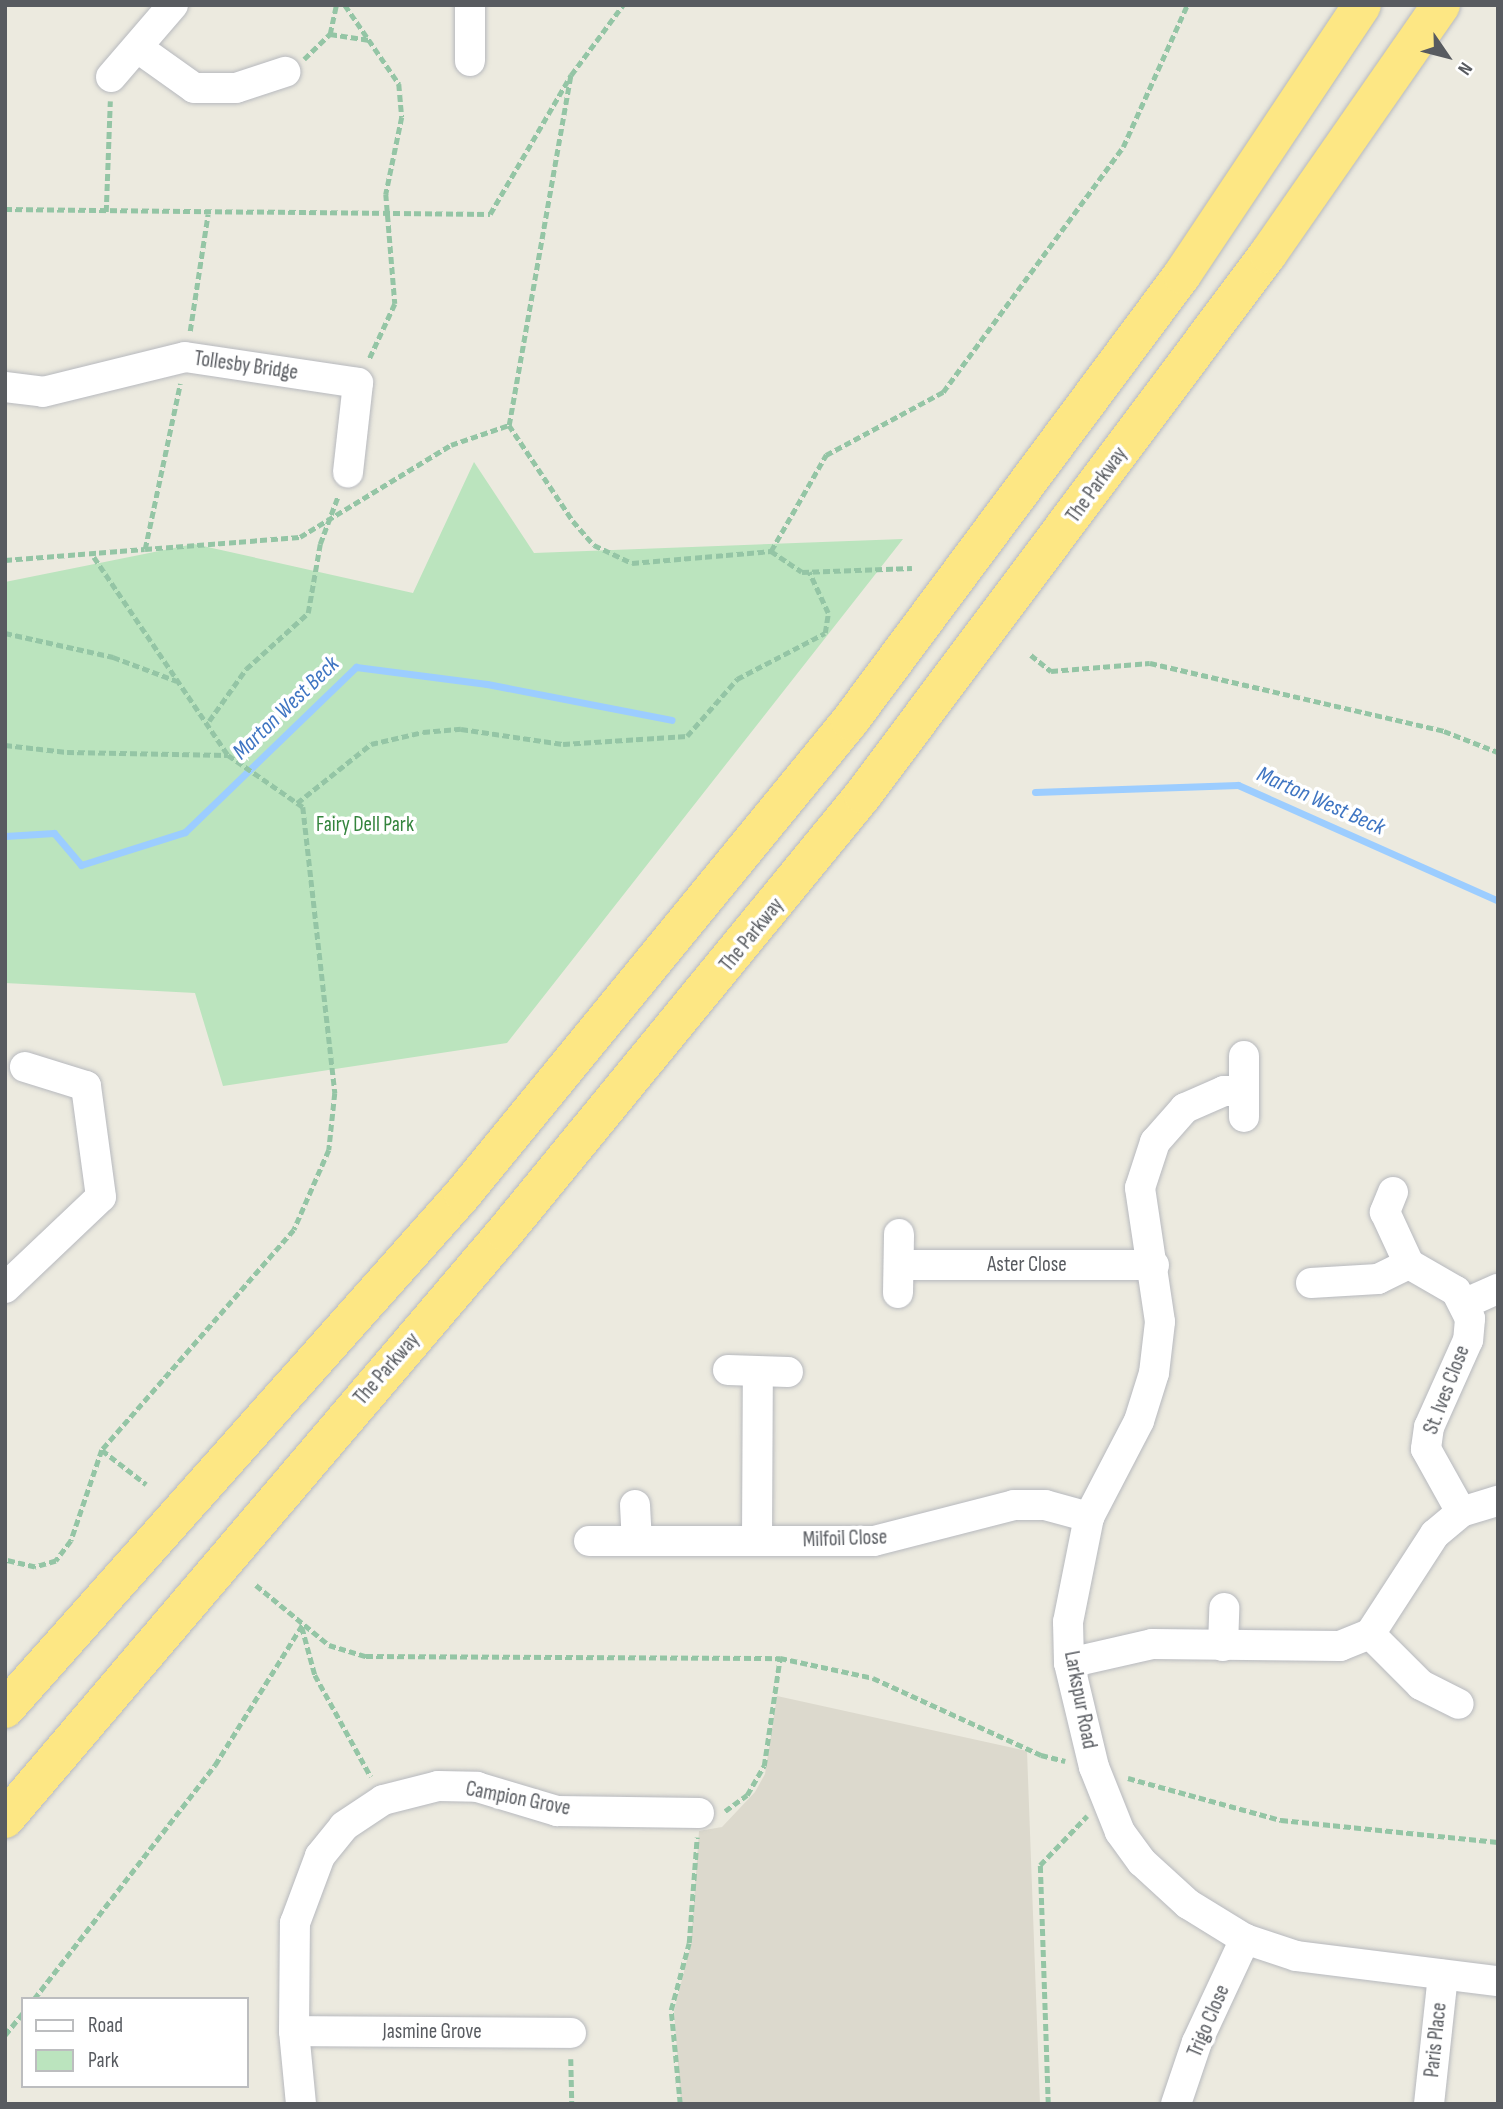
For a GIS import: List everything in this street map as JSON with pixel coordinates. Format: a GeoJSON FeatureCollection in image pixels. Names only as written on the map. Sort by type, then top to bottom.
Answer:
{"type":"FeatureCollection","features":[{"type":"Feature","properties":{"kind":"highway"},"geometry":{"type":"LineString","coordinates":[[5,1709],[463,1194],[850,721],[1182,275],[1362,5]]}},
{"type":"Feature","properties":{"kind":"highway","name":"The Parkway"},"geometry":{"type":"LineString","coordinates":[[5,1819],[505,1233],[863,796],[1252,276],[1441,5]]}},
{"type":"Feature","properties":{"kind":"street"},"geometry":{"type":"LineString","coordinates":[[111,77],[173,5]]}},
{"type":"Feature","properties":{"kind":"street"},"geometry":{"type":"LineString","coordinates":[[470,5],[470,61]]}},
{"type":"Feature","properties":{"kind":"street"},"geometry":{"type":"LineString","coordinates":[[138,48],[194,88],[236,88],[285,72]]}},
{"type":"Feature","properties":{"kind":"street","name":"Tollesby Bridge"},"geometry":{"type":"LineString","coordinates":[[5,387],[43,391],[185,356],[358,383]]}},
{"type":"Feature","properties":{"kind":"street"},"geometry":{"type":"LineString","coordinates":[[348,472],[358,383]]}},
{"type":"Feature","properties":{"kind":"street","name":"Larkspur Road"},"geometry":{"type":"LineString","coordinates":[[1244,1056],[1243,1104],[1224,1091],[1185,1108],[1156,1142],[1140,1188],[1154,1265],[1160,1322],[1154,1373],[1139,1421],[1089,1517],[1074,1573],[1069,1663],[1094,1767],[1103,1798],[1119,1832],[1166,1886],[1245,1939],[1296,1956],[1498,1982]]}},
{"type":"Feature","properties":{"kind":"street"},"geometry":{"type":"LineString","coordinates":[[5,1288],[101,1197],[86,1086],[25,1067]]}},
{"type":"Feature","properties":{"kind":"street"},"geometry":{"type":"LineString","coordinates":[[1393,1192],[1385,1212],[1409,1264],[1441,1280],[1466,1303],[1497,1289]]}},
{"type":"Feature","properties":{"kind":"street","name":"Aster Close"},"geometry":{"type":"LineString","coordinates":[[899,1234],[899,1279],[1154,1265]]}},
{"type":"Feature","properties":{"kind":"street"},"geometry":{"type":"LineString","coordinates":[[1311,1283],[1378,1279],[1409,1264]]}},
{"type":"Feature","properties":{"kind":"street","name":"St. Ives Close"},"geometry":{"type":"LineString","coordinates":[[1461,1512],[1426,1449],[1429,1427],[1468,1340],[1466,1303]]}},
{"type":"Feature","properties":{"kind":"street"},"geometry":{"type":"LineString","coordinates":[[728,1370],[788,1372]]}},
{"type":"Feature","properties":{"kind":"street"},"geometry":{"type":"LineString","coordinates":[[757,1540],[758,1372]]}},
{"type":"Feature","properties":{"kind":"street"},"geometry":{"type":"LineString","coordinates":[[1069,1663],[1152,1644],[1315,1648],[1370,1634],[1415,1560],[1461,1512],[1498,1501]]}},
{"type":"Feature","properties":{"kind":"street"},"geometry":{"type":"LineString","coordinates":[[635,1505],[637,1541]]}},
{"type":"Feature","properties":{"kind":"street","name":"Milfoil Close"},"geometry":{"type":"LineString","coordinates":[[589,1541],[874,1541],[1014,1505],[1045,1505],[1089,1517]]}},
{"type":"Feature","properties":{"kind":"street"},"geometry":{"type":"LineString","coordinates":[[1223,1646],[1224,1608]]}},
{"type":"Feature","properties":{"kind":"street"},"geometry":{"type":"LineString","coordinates":[[1370,1634],[1421,1685],[1459,1704]]}},
{"type":"Feature","properties":{"kind":"street","name":"Campion Grove"},"geometry":{"type":"LineString","coordinates":[[301,2104],[294,2031],[295,1923],[302,1894],[344,1826],[383,1800],[412,1789],[477,1787],[557,1811],[698,1813]]}},
{"type":"Feature","properties":{"kind":"street","name":"Trigo Close"},"geometry":{"type":"LineString","coordinates":[[1176,2104],[1197,2042],[1245,1939]]}},
{"type":"Feature","properties":{"kind":"street","name":"Paris Place"},"geometry":{"type":"LineString","coordinates":[[1429,2104],[1443,1975]]}},
{"type":"Feature","properties":{"kind":"street","name":"Jasmine Grove"},"geometry":{"type":"LineString","coordinates":[[294,2031],[570,2033]]}},
{"type":"Feature","properties":{"kind":"path"},"geometry":{"type":"LineString","coordinates":[[285,72],[330,34],[336,5]]}},
{"type":"Feature","properties":{"kind":"path"},"geometry":{"type":"LineString","coordinates":[[345,5],[399,84],[402,117],[390,158],[395,304],[358,383]]}},
{"type":"Feature","properties":{"kind":"path"},"geometry":{"type":"LineString","coordinates":[[5,209],[208,214],[490,214],[570,75],[623,5]]}},
{"type":"Feature","properties":{"kind":"path"},"geometry":{"type":"LineString","coordinates":[[771,551],[826,455],[943,392],[1123,147],[1187,5]]}},
{"type":"Feature","properties":{"kind":"path"},"geometry":{"type":"LineString","coordinates":[[330,34],[371,40]]}},
{"type":"Feature","properties":{"kind":"path"},"geometry":{"type":"LineString","coordinates":[[570,75],[509,425],[573,521],[605,550],[632,563],[771,551],[809,572],[912,568]]}},
{"type":"Feature","properties":{"kind":"path"},"geometry":{"type":"LineString","coordinates":[[106,212],[111,77]]}},
{"type":"Feature","properties":{"kind":"path"},"geometry":{"type":"LineString","coordinates":[[145,549],[185,356],[208,214]]}},
{"type":"Feature","properties":{"kind":"path"},"geometry":{"type":"LineString","coordinates":[[5,560],[93,557],[145,549],[300,537],[451,445],[509,425]]}},
{"type":"Feature","properties":{"kind":"path"},"geometry":{"type":"LineString","coordinates":[[209,721],[246,669],[308,613],[327,522]]}},
{"type":"Feature","properties":{"kind":"path"},"geometry":{"type":"LineString","coordinates":[[93,557],[178,682],[209,721],[228,755]]}},
{"type":"Feature","properties":{"kind":"path"},"geometry":{"type":"LineString","coordinates":[[297,803],[371,744],[423,733],[461,729],[563,744],[687,736],[737,679],[825,633],[828,612],[809,572]]}},
{"type":"Feature","properties":{"kind":"path"},"geometry":{"type":"LineString","coordinates":[[5,633],[113,657],[178,682]]}},
{"type":"Feature","properties":{"kind":"path"},"geometry":{"type":"LineString","coordinates":[[1031,655],[1051,671],[1150,663],[1444,732],[1498,752]]}},
{"type":"Feature","properties":{"kind":"path"},"geometry":{"type":"LineString","coordinates":[[5,745],[67,752],[228,755],[303,807],[335,1093],[329,1150],[293,1230],[102,1450],[71,1541],[56,1561],[35,1567],[5,1560]]}},
{"type":"Feature","properties":{"kind":"path"},"geometry":{"type":"LineString","coordinates":[[102,1450],[146,1484]]}},
{"type":"Feature","properties":{"kind":"path"},"geometry":{"type":"LineString","coordinates":[[256,1585],[329,1645],[366,1656],[780,1658],[873,1678],[1041,1755],[1094,1767],[1203,1803],[1281,1820],[1498,1842]]}},
{"type":"Feature","properties":{"kind":"path"},"geometry":{"type":"LineString","coordinates":[[302,1625],[315,1675],[383,1800]]}},
{"type":"Feature","properties":{"kind":"path"},"geometry":{"type":"LineString","coordinates":[[36,1997],[215,1765],[302,1625]]}},
{"type":"Feature","properties":{"kind":"path"},"geometry":{"type":"LineString","coordinates":[[680,2104],[671,2010],[689,1944],[698,1813],[727,1811],[747,1795],[764,1766],[780,1658]]}},
{"type":"Feature","properties":{"kind":"path"},"geometry":{"type":"LineString","coordinates":[[1048,2104],[1040,1865],[1103,1798]]}},
{"type":"Feature","properties":{"kind":"path"},"geometry":{"type":"LineString","coordinates":[[5,2035],[21,2015]]}},
{"type":"Feature","properties":{"kind":"path"},"geometry":{"type":"LineString","coordinates":[[570,2033],[572,2104]]}},
{"type":"Feature","properties":{"kind":"shaded area"},"geometry":{"type":"Polygon","coordinates":[[[777,1696],[1027,1751],[1040,2104],[681,2104],[674,2011],[691,1944],[699,1831],[722,1827],[755,1792],[765,1774],[777,1696]]]}},
{"type":"Feature","properties":{"kind":"green space","name":"Fairy Dell Park"},"geometry":{"type":"Polygon","coordinates":[[[474,462],[534,553],[903,539],[507,1043],[223,1086],[195,993],[5,983],[5,582],[194,544],[413,593],[474,462]]]}},
{"type":"Feature","properties":{"kind":"waterway","name":"Marton West Beck"},"geometry":{"type":"LineString","coordinates":[[5,836],[54,833],[81,865],[185,832],[356,667],[487,684],[672,720]]}},
{"type":"Feature","properties":{"kind":"waterway","name":"Marton West Beck"},"geometry":{"type":"LineString","coordinates":[[1035,792],[1238,785],[1498,901]]}}]}
